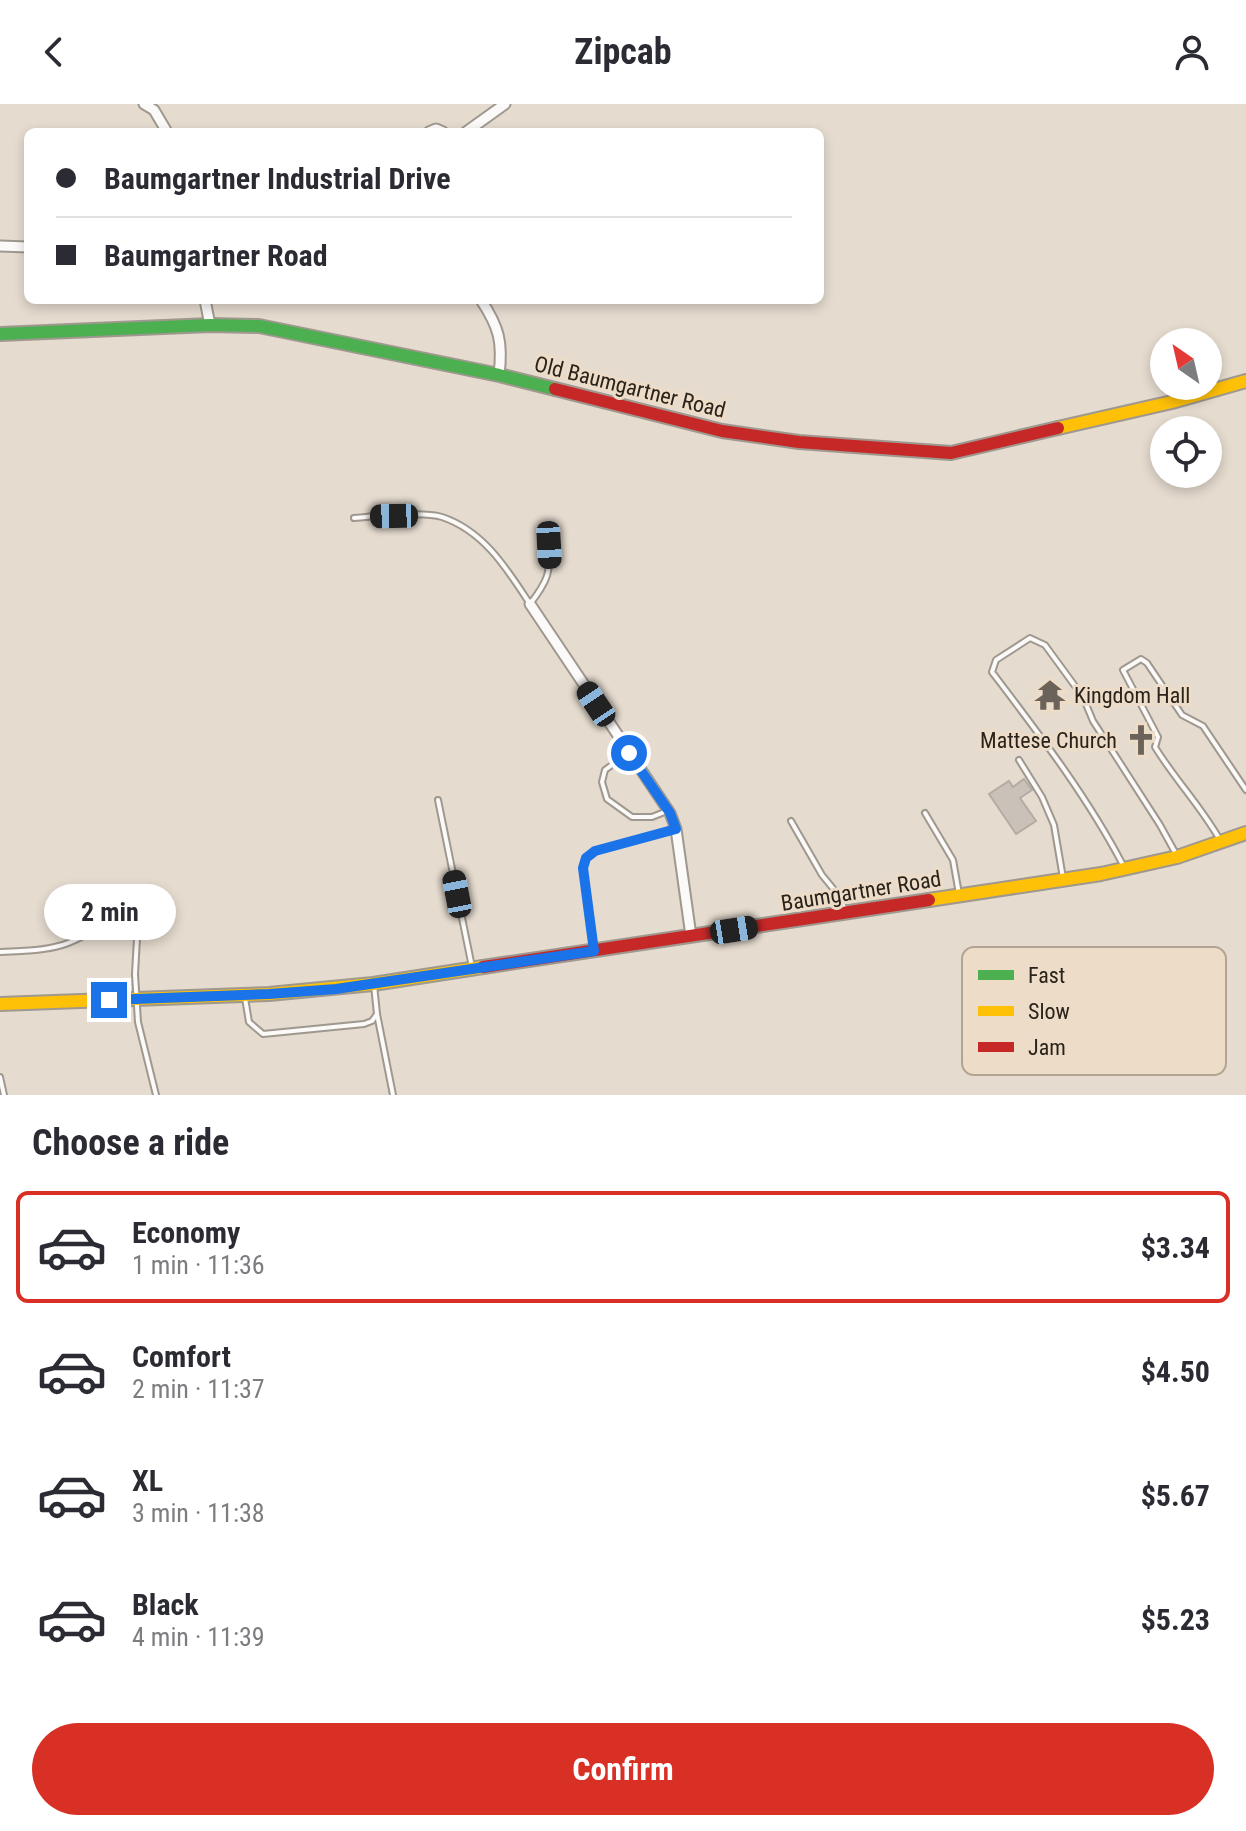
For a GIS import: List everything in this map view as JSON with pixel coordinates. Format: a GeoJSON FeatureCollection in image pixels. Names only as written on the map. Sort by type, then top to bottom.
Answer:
{"type":"FeatureCollection","features":[{"type":"Feature","properties":{"kind":"main road","name":"Old Baumgartner Road"},"geometry":{"type":"LineString","coordinates":[[0,334],[239,324],[286,330],[499,375],[737,434],[799,442],[951,453],[1184,400],[1246,381]]}},
{"type":"Feature","properties":{"kind":"main road","name":"Baumgartner Road"},"geometry":{"type":"LineString","coordinates":[[0,1004],[245,995],[373,984],[1063,881],[1177,857],[1246,833]]}},
{"type":"Feature","properties":{"kind":"street"},"geometry":{"type":"LineString","coordinates":[[144,104],[154,110],[165,128]]}},
{"type":"Feature","properties":{"kind":"street"},"geometry":{"type":"LineString","coordinates":[[472,128],[505,104]]}},
{"type":"Feature","properties":{"kind":"street"},"geometry":{"type":"LineString","coordinates":[[0,246],[24,247]]}},
{"type":"Feature","properties":{"kind":"street"},"geometry":{"type":"LineString","coordinates":[[206,304],[210,325]]}},
{"type":"Feature","properties":{"kind":"street"},"geometry":{"type":"LineString","coordinates":[[484,304],[496,322],[502,350],[499,375]]}},
{"type":"Feature","properties":{"kind":"street"},"geometry":{"type":"LineString","coordinates":[[530,604],[668,811],[676,829],[691,936]]}},
{"type":"Feature","properties":{"kind":"lane"},"geometry":{"type":"LineString","coordinates":[[354,518],[439,516],[458,524],[499,557],[530,604],[545,585],[550,566],[549,545]]}},
{"type":"Feature","properties":{"kind":"lane"},"geometry":{"type":"LineString","coordinates":[[1125,869],[1108,837],[1050,749],[992,672],[996,660],[1030,638],[1045,645],[1083,697],[1093,721],[1177,857]]}},
{"type":"Feature","properties":{"kind":"lane"},"geometry":{"type":"LineString","coordinates":[[1221,842],[1203,809],[1155,747],[1158,737],[1123,670],[1141,659],[1147,663],[1182,715],[1203,726],[1246,790]]}},
{"type":"Feature","properties":{"kind":"lane"},"geometry":{"type":"LineString","coordinates":[[629,753],[605,770],[602,782],[607,799],[632,817],[652,817],[668,811]]}},
{"type":"Feature","properties":{"kind":"lane"},"geometry":{"type":"LineString","coordinates":[[1019,760],[1042,797],[1054,825],[1063,881]]}},
{"type":"Feature","properties":{"kind":"lane"},"geometry":{"type":"LineString","coordinates":[[438,800],[472,969]]}},
{"type":"Feature","properties":{"kind":"lane"},"geometry":{"type":"LineString","coordinates":[[925,813],[953,860],[959,896]]}},
{"type":"Feature","properties":{"kind":"lane"},"geometry":{"type":"LineString","coordinates":[[791,821],[822,875],[840,897],[846,913]]}},
{"type":"Feature","properties":{"kind":"lane"},"geometry":{"type":"LineString","coordinates":[[594,951],[583,868],[586,858],[595,851],[676,829]]}},
{"type":"Feature","properties":{"kind":"lane"},"geometry":{"type":"LineString","coordinates":[[0,952],[49,951],[88,936],[118,913],[137,938],[138,1022],[156,1095]]}},
{"type":"Feature","properties":{"kind":"lane"},"geometry":{"type":"LineString","coordinates":[[373,984],[393,1095]]}},
{"type":"Feature","properties":{"kind":"lane"},"geometry":{"type":"LineString","coordinates":[[245,995],[249,1022],[263,1034],[364,1024],[372,1021],[377,1014]]}},
{"type":"Feature","properties":{"kind":"lane"},"geometry":{"type":"LineString","coordinates":[[0,1077],[4,1095]]}},
{"type":"Feature","properties":{"kind":"building"},"geometry":{"type":"Polygon","coordinates":[[[1024,779],[1032,790],[1020,798],[1036,821],[1016,834],[989,794],[1009,781],[1013,787],[1024,779]]]}},
{"type":"Feature","properties":{"kind":"traffic: fast"},"geometry":{"type":"LineString","coordinates":[[0,334],[210,325],[259,326],[555,389]]}},
{"type":"Feature","properties":{"kind":"traffic: slow"},"geometry":{"type":"LineString","coordinates":[[1058,428],[1172,402],[1246,381]]}},
{"type":"Feature","properties":{"kind":"traffic: slow"},"geometry":{"type":"LineString","coordinates":[[929,900],[1101,874],[1177,857],[1246,833]]}},
{"type":"Feature","properties":{"kind":"traffic: slow"},"geometry":{"type":"LineString","coordinates":[[0,1004],[269,994],[373,984],[483,967]]}},
{"type":"Feature","properties":{"kind":"traffic: jam"},"geometry":{"type":"LineString","coordinates":[[555,389],[722,431],[799,442],[951,453],[1058,428]]}},
{"type":"Feature","properties":{"kind":"traffic: jam"},"geometry":{"type":"LineString","coordinates":[[483,967],[929,900]]}},
{"type":"Feature","properties":{"kind":"place","name":"Kingdom Hall"},"geometry":{"type":"Point","coordinates":[1050,695]}},
{"type":"Feature","properties":{"kind":"place","name":"Mattese Church"},"geometry":{"type":"Point","coordinates":[1141,740]}},
{"type":"Feature","properties":{"kind":"route"},"geometry":{"type":"LineString","coordinates":[[109,1000],[336,989],[594,951],[583,868],[586,858],[595,851],[676,829],[670,813],[629,753]]}}]}
